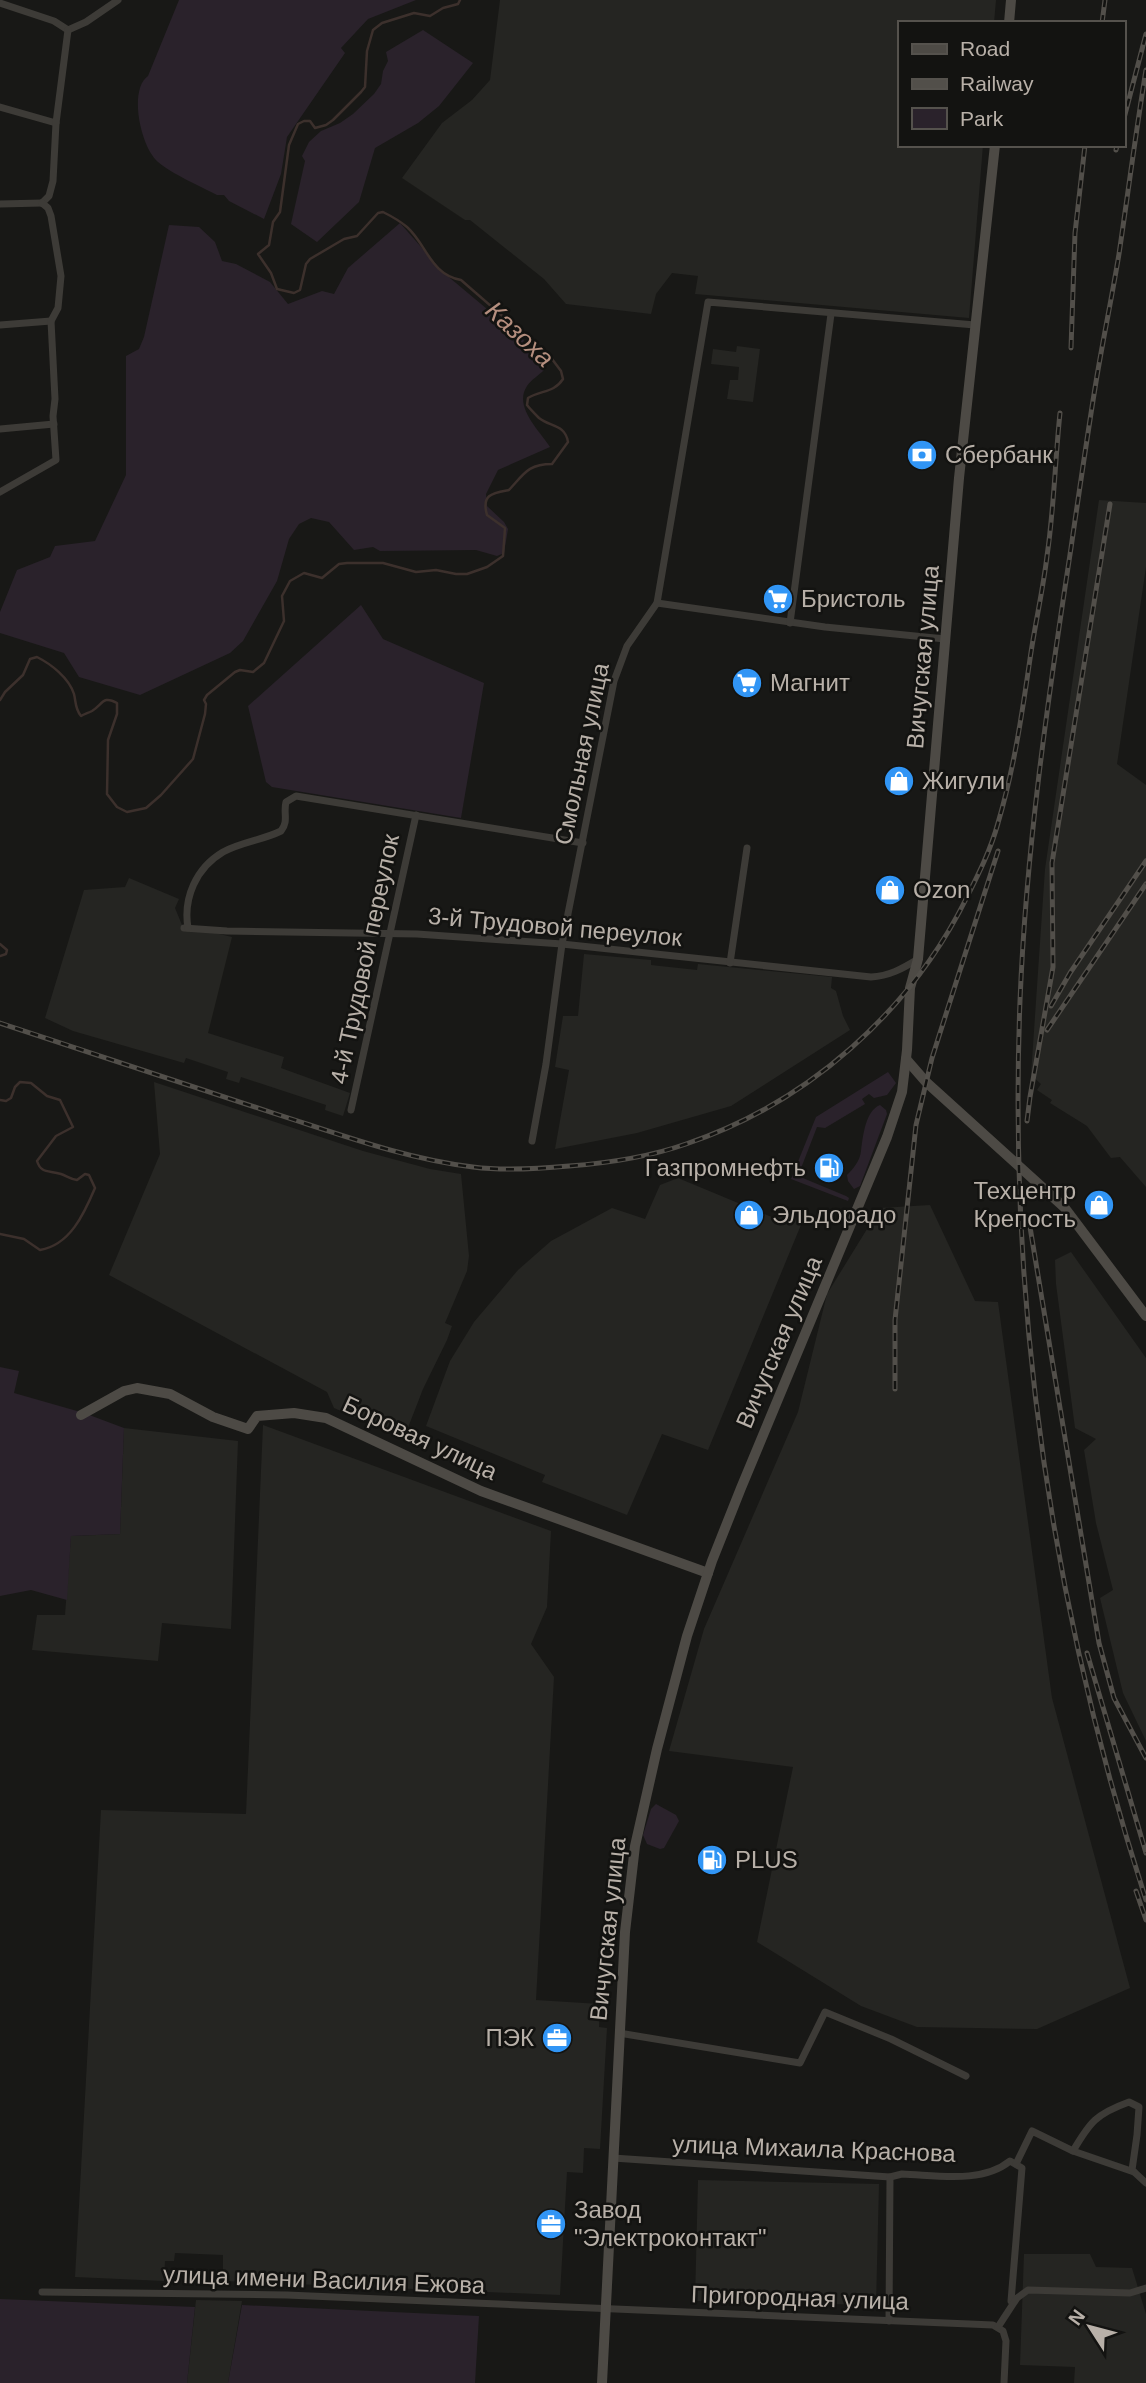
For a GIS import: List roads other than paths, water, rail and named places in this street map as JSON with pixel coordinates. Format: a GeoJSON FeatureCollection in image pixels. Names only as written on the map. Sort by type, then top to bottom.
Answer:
{"type":"FeatureCollection","features":[{"type":"Feature","properties":{"kind":"main road"},"geometry":{"type":"LineString","coordinates":[[1009,21],[1011,0]]}},
{"type":"Feature","properties":{"kind":"main road","name":"Вичугская улица"},"geometry":{"type":"LineString","coordinates":[[602,2383],[625,1932],[635,1846],[657,1749],[709,1573],[741,1488],[900,1101],[906,1059],[910,988],[918,960],[945,639],[995,147]]}},
{"type":"Feature","properties":{"kind":"main road"},"geometry":{"type":"LineString","coordinates":[[906,1059],[926,1082],[1064,1207],[1142,1301],[1146,1317]]}},
{"type":"Feature","properties":{"kind":"main road","name":"Боровая улица"},"geometry":{"type":"LineString","coordinates":[[80,1415],[124,1391],[137,1388],[170,1394],[213,1417],[247,1429],[257,1416],[293,1413],[326,1418],[481,1491],[709,1573]]}},
{"type":"Feature","properties":{"kind":"street"},"geometry":{"type":"LineString","coordinates":[[68,30],[94,18],[117,0]]}},
{"type":"Feature","properties":{"kind":"street"},"geometry":{"type":"LineString","coordinates":[[0,4],[54,21],[68,30]]}},
{"type":"Feature","properties":{"kind":"street"},"geometry":{"type":"LineString","coordinates":[[42,203],[49,196],[53,181],[56,122],[68,30]]}},
{"type":"Feature","properties":{"kind":"street"},"geometry":{"type":"LineString","coordinates":[[0,107],[56,122]]}},
{"type":"Feature","properties":{"kind":"street"},"geometry":{"type":"LineString","coordinates":[[0,204],[42,203],[48,208],[61,276],[58,308],[51,321],[56,460],[0,492]]}},
{"type":"Feature","properties":{"kind":"street","name":"Смольная улица"},"geometry":{"type":"LineString","coordinates":[[531,1140],[546,1064],[562,944],[614,681],[635,632],[657,603],[708,302],[831,314]]}},
{"type":"Feature","properties":{"kind":"street"},"geometry":{"type":"LineString","coordinates":[[790,623],[831,314],[975,325]]}},
{"type":"Feature","properties":{"kind":"street"},"geometry":{"type":"LineString","coordinates":[[0,325],[51,321]]}},
{"type":"Feature","properties":{"kind":"street"},"geometry":{"type":"LineString","coordinates":[[0,429],[54,424]]}},
{"type":"Feature","properties":{"kind":"street"},"geometry":{"type":"LineString","coordinates":[[657,603],[790,623],[945,639]]}},
{"type":"Feature","properties":{"kind":"street","name":"3-й Трудовой переулок"},"geometry":{"type":"LineString","coordinates":[[416,815],[296,796],[290,798],[285,807],[285,827],[281,831],[221,853],[196,879],[189,892],[186,928],[390,933],[562,944],[870,977],[900,970],[918,960]]}},
{"type":"Feature","properties":{"kind":"street"},"geometry":{"type":"LineString","coordinates":[[416,815],[583,843]]}},
{"type":"Feature","properties":{"kind":"street","name":"4-й Трудовой переулок"},"geometry":{"type":"LineString","coordinates":[[351,1110],[416,815]]}},
{"type":"Feature","properties":{"kind":"street"},"geometry":{"type":"LineString","coordinates":[[730,963],[747,848]]}},
{"type":"Feature","properties":{"kind":"street"},"geometry":{"type":"LineString","coordinates":[[619,2034],[800,2063],[825,2012],[891,2039],[966,2076]]}},
{"type":"Feature","properties":{"kind":"street"},"geometry":{"type":"LineString","coordinates":[[1073,2151],[1085,2130],[1105,2111],[1129,2102],[1139,2107],[1132,2170],[1134,2172]]}},
{"type":"Feature","properties":{"kind":"street"},"geometry":{"type":"LineString","coordinates":[[1011,2301],[1022,2168],[1013,2163],[1032,2132],[1073,2151],[1134,2172],[1146,2183]]}},
{"type":"Feature","properties":{"kind":"street","name":"улица Михаила Краснова"},"geometry":{"type":"LineString","coordinates":[[613,2158],[890,2176],[985,2175],[1013,2163]]}},
{"type":"Feature","properties":{"kind":"street"},"geometry":{"type":"LineString","coordinates":[[888,2321],[890,2176]]}},
{"type":"Feature","properties":{"kind":"street"},"geometry":{"type":"LineString","coordinates":[[1004,2383],[1006,2341],[1003,2331],[996,2326],[1017,2298],[1028,2290],[1130,2293],[1146,2288]]}},
{"type":"Feature","properties":{"kind":"street","name":"улица имени Василия Ежова"},"geometry":{"type":"LineString","coordinates":[[42,2292],[287,2295],[606,2310]]}},
{"type":"Feature","properties":{"kind":"street","name":"Пригородная улица"},"geometry":{"type":"LineString","coordinates":[[606,2310],[996,2326]]}},
{"type":"Feature","properties":{"kind":"waterway","name":"Казоха"},"geometry":{"type":"LineString","coordinates":[[0,700],[23,675],[30,659],[37,657],[54,668],[68,682],[81,716],[103,701],[117,703],[117,714],[108,740],[107,794],[117,807],[127,812],[146,808],[193,759],[205,714],[204,700],[207,695],[235,672],[253,672],[264,663],[284,621],[282,596],[290,581],[304,573],[322,578],[339,564],[347,563],[383,563],[416,572],[436,570],[467,574],[487,567],[503,556],[505,528],[487,515],[487,499],[493,494],[509,490],[532,468],[552,464],[568,442],[564,432],[543,421],[527,405],[528,398],[551,389],[563,379],[561,371],[552,359],[461,280],[442,272],[414,234],[383,212],[378,213],[357,236],[344,239],[310,259],[306,264],[300,290],[294,293],[277,289],[271,273],[258,254],[269,245],[273,222],[280,212],[289,145],[298,124],[310,121],[315,128],[326,125],[361,92],[365,87],[367,51],[373,30],[382,23],[414,13],[430,16],[443,8],[458,4],[460,0]]}},
{"type":"Feature","properties":{"kind":"waterway","name":"Казоха"},"geometry":{"type":"LineString","coordinates":[[0,944],[7,950],[6,954],[0,956]]}},
{"type":"Feature","properties":{"kind":"waterway","name":"Казоха"},"geometry":{"type":"LineString","coordinates":[[0,1100],[11,1098],[20,1082],[31,1083],[47,1096],[60,1100],[73,1127],[56,1136],[37,1161],[43,1170],[75,1180],[85,1174],[89,1175],[95,1188],[75,1227],[51,1247],[40,1250],[24,1239],[0,1234]]}},
{"type":"Feature","properties":{"kind":"railway"},"geometry":{"type":"LineString","coordinates":[[1102,21],[1105,0]]}},
{"type":"Feature","properties":{"kind":"railway"},"geometry":{"type":"LineString","coordinates":[[1125,114],[1146,34]]}},
{"type":"Feature","properties":{"kind":"railway"},"geometry":{"type":"LineString","coordinates":[[1146,70],[1119,254],[1086,444],[1039,774],[1023,944],[1018,1116],[1021,1230],[1043,1456],[1085,1680],[1113,1790],[1146,1900]]}},
{"type":"Feature","properties":{"kind":"railway"},"geometry":{"type":"LineString","coordinates":[[1071,348],[1075,233],[1085,147]]}},
{"type":"Feature","properties":{"kind":"railway"},"geometry":{"type":"LineString","coordinates":[[0,1023],[372,1145],[473,1167],[545,1168],[643,1156],[686,1144],[731,1126],[774,1104],[814,1078],[851,1048],[886,1014],[917,978],[944,939],[988,852],[1004,803],[1021,721],[1049,538],[1060,413]]}},
{"type":"Feature","properties":{"kind":"railway"},"geometry":{"type":"LineString","coordinates":[[1027,1121],[1053,967],[1052,863],[1110,504]]}},
{"type":"Feature","properties":{"kind":"railway"},"geometry":{"type":"LineString","coordinates":[[895,1389],[895,1320],[916,1125],[932,1058],[998,851]]}},
{"type":"Feature","properties":{"kind":"railway"},"geometry":{"type":"LineString","coordinates":[[1051,1006],[1070,973],[1146,861]]}},
{"type":"Feature","properties":{"kind":"railway"},"geometry":{"type":"LineString","coordinates":[[1047,1030],[1146,884]]}},
{"type":"Feature","properties":{"kind":"railway"},"geometry":{"type":"LineString","coordinates":[[1029,1221],[1099,1643],[1114,1698],[1146,1758]]}},
{"type":"Feature","properties":{"kind":"railway"},"geometry":{"type":"LineString","coordinates":[[1087,1653],[1146,1853]]}},
{"type":"Feature","properties":{"kind":"railway"},"geometry":{"type":"LineString","coordinates":[[1136,1891],[1146,1920]]}},
{"type":"Feature","properties":{"kind":"place","name":"Сбербанк"},"geometry":{"type":"Point","coordinates":[922,455]}},
{"type":"Feature","properties":{"kind":"place","name":"Бристоль"},"geometry":{"type":"Point","coordinates":[778,599]}},
{"type":"Feature","properties":{"kind":"place","name":"Магнит"},"geometry":{"type":"Point","coordinates":[747,683]}},
{"type":"Feature","properties":{"kind":"place","name":"Жигули"},"geometry":{"type":"Point","coordinates":[899,781]}},
{"type":"Feature","properties":{"kind":"place","name":"Ozon"},"geometry":{"type":"Point","coordinates":[890,890]}},
{"type":"Feature","properties":{"kind":"place","name":"Газпромнефть"},"geometry":{"type":"Point","coordinates":[829,1168]}},
{"type":"Feature","properties":{"kind":"place","name":"Техцентр Крепость"},"geometry":{"type":"Point","coordinates":[1099,1205]}},
{"type":"Feature","properties":{"kind":"place","name":"Эльдорадо"},"geometry":{"type":"Point","coordinates":[749,1215]}},
{"type":"Feature","properties":{"kind":"place","name":"PLUS"},"geometry":{"type":"Point","coordinates":[712,1860]}},
{"type":"Feature","properties":{"kind":"place","name":"ПЭК"},"geometry":{"type":"Point","coordinates":[557,2038]}},
{"type":"Feature","properties":{"kind":"place","name":"Завод \"Электроконтакт\""},"geometry":{"type":"Point","coordinates":[551,2224]}}]}
